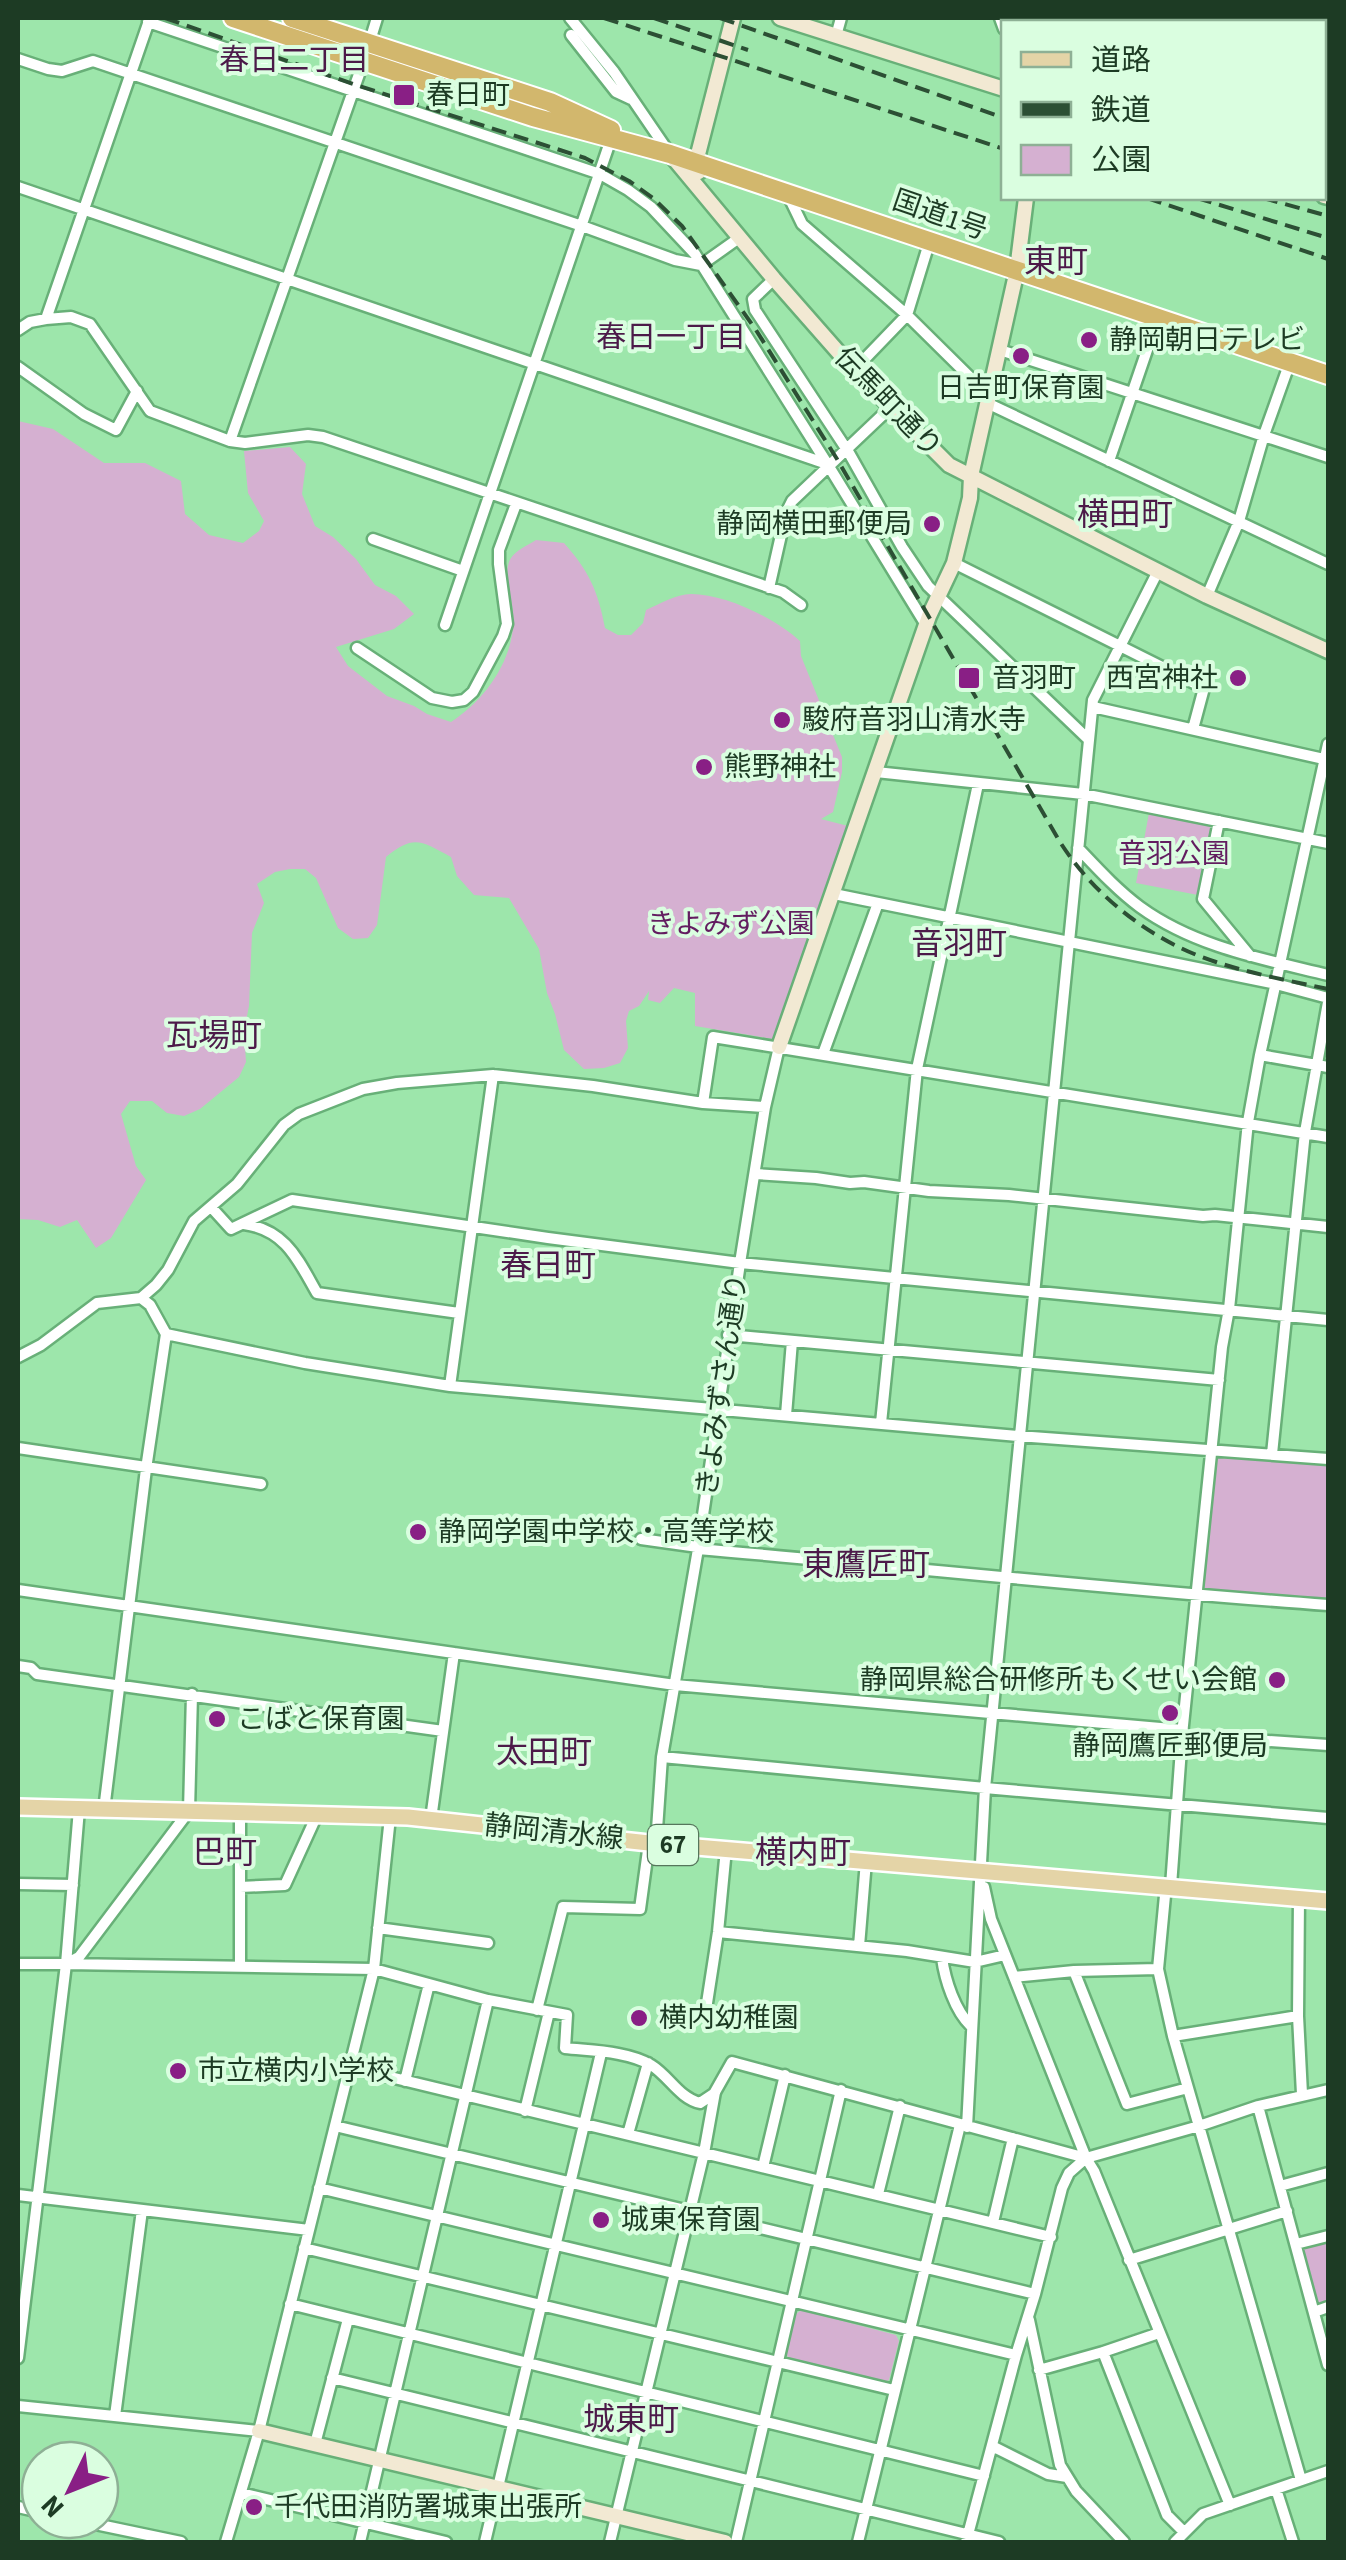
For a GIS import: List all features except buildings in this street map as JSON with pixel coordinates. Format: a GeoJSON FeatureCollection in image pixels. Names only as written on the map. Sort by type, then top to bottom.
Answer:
{"type":"FeatureCollection","features":[{"type":"Feature","properties":{"kind":"highway","name":"国道1号"},"geometry":{"type":"LineString","coordinates":[[232,18],[550,102],[648,147]]}},
{"type":"Feature","properties":{"kind":"highway","name":"国道1号"},"geometry":{"type":"LineString","coordinates":[[292,18],[366,53],[534,117],[696,162],[1328,375]]}},
{"type":"Feature","properties":{"kind":"main road","name":"静岡清水線"},"geometry":{"type":"LineString","coordinates":[[18,1806],[432,1818],[652,1843],[1328,1901]]}},
{"type":"Feature","properties":{"kind":"street"},"geometry":{"type":"LineString","coordinates":[[230,441],[376,18]]}},
{"type":"Feature","properties":{"kind":"street"},"geometry":{"type":"LineString","coordinates":[[570,18],[614,72],[670,154]]}},
{"type":"Feature","properties":{"kind":"street"},"geometry":{"type":"LineString","coordinates":[[701,265],[735,234],[704,184],[696,162],[733,18]]}},
{"type":"Feature","properties":{"kind":"street"},"geometry":{"type":"LineString","coordinates":[[780,18],[1001,89]]}},
{"type":"Feature","properties":{"kind":"street"},"geometry":{"type":"LineString","coordinates":[[836,36],[841,18]]}},
{"type":"Feature","properties":{"kind":"street"},"geometry":{"type":"LineString","coordinates":[[46,319],[149,20],[600,174],[650,207],[681,237],[828,464],[926,625]]}},
{"type":"Feature","properties":{"kind":"street"},"geometry":{"type":"LineString","coordinates":[[572,35],[616,92],[634,100]]}},
{"type":"Feature","properties":{"kind":"street"},"geometry":{"type":"LineString","coordinates":[[18,59],[62,71],[94,61],[675,260],[701,265]]}},
{"type":"Feature","properties":{"kind":"street"},"geometry":{"type":"LineString","coordinates":[[445,625],[611,139]]}},
{"type":"Feature","properties":{"kind":"street","name":"伝馬町通り"},"geometry":{"type":"LineString","coordinates":[[670,154],[854,370],[949,465],[1207,596],[1328,651]]}},
{"type":"Feature","properties":{"kind":"street"},"geometry":{"type":"LineString","coordinates":[[18,187],[828,464]]}},
{"type":"Feature","properties":{"kind":"street"},"geometry":{"type":"LineString","coordinates":[[788,194],[802,224],[907,315],[988,400],[1328,564]]}},
{"type":"Feature","properties":{"kind":"street"},"geometry":{"type":"LineString","coordinates":[[779,1047],[926,625],[954,564],[1018,270],[1026,200]]}},
{"type":"Feature","properties":{"kind":"street"},"geometry":{"type":"LineString","coordinates":[[854,370],[907,315],[930,239]]}},
{"type":"Feature","properties":{"kind":"street"},"geometry":{"type":"LineString","coordinates":[[774,280],[753,299],[755,310],[848,450],[928,586],[1089,740]]}},
{"type":"Feature","properties":{"kind":"street"},"geometry":{"type":"LineString","coordinates":[[18,330],[30,322],[46,319],[71,317],[90,324],[150,412],[230,441],[323,437],[783,592],[802,605]]}},
{"type":"Feature","properties":{"kind":"street"},"geometry":{"type":"LineString","coordinates":[[1110,461],[1158,318]]}},
{"type":"Feature","properties":{"kind":"street"},"geometry":{"type":"LineString","coordinates":[[1000,350],[1328,457]]}},
{"type":"Feature","properties":{"kind":"street"},"geometry":{"type":"LineString","coordinates":[[1207,596],[1240,521],[1290,362]]}},
{"type":"Feature","properties":{"kind":"street"},"geometry":{"type":"LineString","coordinates":[[18,366],[84,414],[116,430],[137,391]]}},
{"type":"Feature","properties":{"kind":"street"},"geometry":{"type":"LineString","coordinates":[[769,588],[792,500],[891,407]]}},
{"type":"Feature","properties":{"kind":"street"},"geometry":{"type":"LineString","coordinates":[[357,648],[432,698],[452,702],[464,700],[473,692],[507,624],[499,550],[516,504]]}},
{"type":"Feature","properties":{"kind":"street"},"geometry":{"type":"LineString","coordinates":[[374,540],[463,571]]}},
{"type":"Feature","properties":{"kind":"street"},"geometry":{"type":"LineString","coordinates":[[954,564],[1204,688],[1193,729]]}},
{"type":"Feature","properties":{"kind":"street"},"geometry":{"type":"LineString","coordinates":[[858,2542],[939,2208],[963,2126],[985,1788],[1093,700],[1158,571]]}},
{"type":"Feature","properties":{"kind":"street"},"geometry":{"type":"LineString","coordinates":[[1093,706],[1326,760]]}},
{"type":"Feature","properties":{"kind":"street"},"geometry":{"type":"LineString","coordinates":[[1301,2480],[1173,2036],[1158,1969],[1248,1122],[1328,744]]}},
{"type":"Feature","properties":{"kind":"street"},"geometry":{"type":"LineString","coordinates":[[876,772],[1083,794],[1328,843]]}},
{"type":"Feature","properties":{"kind":"street"},"geometry":{"type":"LineString","coordinates":[[881,1423],[917,1070],[978,784]]}},
{"type":"Feature","properties":{"kind":"street"},"geometry":{"type":"LineString","coordinates":[[1218,821],[1203,900],[1250,956]]}},
{"type":"Feature","properties":{"kind":"street"},"geometry":{"type":"LineString","coordinates":[[1078,848],[1142,909],[1179,930],[1250,956],[1328,975]]}},
{"type":"Feature","properties":{"kind":"street"},"geometry":{"type":"LineString","coordinates":[[834,894],[1276,984],[1328,1000],[1322,1066],[1305,1132],[1272,1454]]}},
{"type":"Feature","properties":{"kind":"street"},"geometry":{"type":"LineString","coordinates":[[823,1054],[878,903]]}},
{"type":"Feature","properties":{"kind":"street"},"geometry":{"type":"LineString","coordinates":[[703,1103],[713,1037],[1328,1136]]}},
{"type":"Feature","properties":{"kind":"street","name":"きよみずさん通り"},"geometry":{"type":"LineString","coordinates":[[543,2011],[562,1907],[640,1909],[728,1335],[779,1047]]}},
{"type":"Feature","properties":{"kind":"street"},"geometry":{"type":"LineString","coordinates":[[1260,1055],[1322,1066]]}},
{"type":"Feature","properties":{"kind":"street"},"geometry":{"type":"LineString","coordinates":[[450,1386],[493,1075]]}},
{"type":"Feature","properties":{"kind":"street"},"geometry":{"type":"LineString","coordinates":[[18,1357],[41,1345],[96,1303],[141,1298],[168,1270],[194,1221],[253,1167],[284,1125],[299,1114],[363,1089],[493,1075],[703,1103],[766,1107]]}},
{"type":"Feature","properties":{"kind":"street"},"geometry":{"type":"LineString","coordinates":[[756,1174],[1328,1227]]}},
{"type":"Feature","properties":{"kind":"street"},"geometry":{"type":"LineString","coordinates":[[211,1207],[231,1229],[292,1200],[740,1263],[1328,1320]]}},
{"type":"Feature","properties":{"kind":"street"},"geometry":{"type":"LineString","coordinates":[[242,1224],[260,1226],[290,1248],[317,1293],[459,1313]]}},
{"type":"Feature","properties":{"kind":"street"},"geometry":{"type":"LineString","coordinates":[[104,1810],[166,1334],[150,1305],[141,1298]]}},
{"type":"Feature","properties":{"kind":"street"},"geometry":{"type":"LineString","coordinates":[[166,1334],[305,1364],[450,1386],[1328,1459]]}},
{"type":"Feature","properties":{"kind":"street"},"geometry":{"type":"LineString","coordinates":[[728,1335],[1219,1380]]}},
{"type":"Feature","properties":{"kind":"street"},"geometry":{"type":"LineString","coordinates":[[786,1416],[792,1342]]}},
{"type":"Feature","properties":{"kind":"street"},"geometry":{"type":"LineString","coordinates":[[18,1448],[261,1484]]}},
{"type":"Feature","properties":{"kind":"street"},"geometry":{"type":"LineString","coordinates":[[641,1538],[698,1548],[1328,1605]]}},
{"type":"Feature","properties":{"kind":"street"},"geometry":{"type":"LineString","coordinates":[[18,1590],[675,1685],[1328,1746]]}},
{"type":"Feature","properties":{"kind":"street"},"geometry":{"type":"LineString","coordinates":[[432,1818],[454,1653]]}},
{"type":"Feature","properties":{"kind":"street"},"geometry":{"type":"LineString","coordinates":[[18,1666],[31,1668],[37,1674],[444,1730]]}},
{"type":"Feature","properties":{"kind":"street"},"geometry":{"type":"LineString","coordinates":[[66,1964],[79,1956],[189,1811],[192,1694]]}},
{"type":"Feature","properties":{"kind":"street"},"geometry":{"type":"LineString","coordinates":[[662,1757],[1328,1818]]}},
{"type":"Feature","properties":{"kind":"street"},"geometry":{"type":"LineString","coordinates":[[18,2358],[66,1964],[79,1809]]}},
{"type":"Feature","properties":{"kind":"street"},"geometry":{"type":"LineString","coordinates":[[240,1812],[240,1967]]}},
{"type":"Feature","properties":{"kind":"street"},"geometry":{"type":"LineString","coordinates":[[240,1886],[285,1885],[317,1815]]}},
{"type":"Feature","properties":{"kind":"street"},"geometry":{"type":"LineString","coordinates":[[226,2542],[259,2431],[374,1970],[390,1816]]}},
{"type":"Feature","properties":{"kind":"street"},"geometry":{"type":"LineString","coordinates":[[707,2003],[726,1849]]}},
{"type":"Feature","properties":{"kind":"street"},"geometry":{"type":"LineString","coordinates":[[859,1946],[866,1861]]}},
{"type":"Feature","properties":{"kind":"street"},"geometry":{"type":"LineString","coordinates":[[980,1871],[990,1919],[1230,2505]]}},
{"type":"Feature","properties":{"kind":"street"},"geometry":{"type":"LineString","coordinates":[[18,1884],[72,1885]]}},
{"type":"Feature","properties":{"kind":"street"},"geometry":{"type":"LineString","coordinates":[[1299,1898],[1302,2094]]}},
{"type":"Feature","properties":{"kind":"street"},"geometry":{"type":"LineString","coordinates":[[378,1928],[488,1943]]}},
{"type":"Feature","properties":{"kind":"street"},"geometry":{"type":"LineString","coordinates":[[718,1932],[907,1951],[975,1962],[1006,1956]]}},
{"type":"Feature","properties":{"kind":"street"},"geometry":{"type":"LineString","coordinates":[[942,1958],[964,2019],[972,2026]]}},
{"type":"Feature","properties":{"kind":"street"},"geometry":{"type":"LineString","coordinates":[[18,1964],[374,1970],[567,2016],[565,2048],[639,2058],[694,2102],[700,2103],[715,2092]]}},
{"type":"Feature","properties":{"kind":"street"},"geometry":{"type":"LineString","coordinates":[[1014,1977],[1158,1969]]}},
{"type":"Feature","properties":{"kind":"street"},"geometry":{"type":"LineString","coordinates":[[1074,1971],[1127,2104],[1188,2088]]}},
{"type":"Feature","properties":{"kind":"street"},"geometry":{"type":"LineString","coordinates":[[406,2081],[429,1984]]}},
{"type":"Feature","properties":{"kind":"street"},"geometry":{"type":"LineString","coordinates":[[360,2542],[488,2000]]}},
{"type":"Feature","properties":{"kind":"street"},"geometry":{"type":"LineString","coordinates":[[525,2111],[543,2011]]}},
{"type":"Feature","properties":{"kind":"street"},"geometry":{"type":"LineString","coordinates":[[1173,2036],[1298,2016]]}},
{"type":"Feature","properties":{"kind":"street"},"geometry":{"type":"LineString","coordinates":[[485,2542],[601,2052]]}},
{"type":"Feature","properties":{"kind":"street"},"geometry":{"type":"LineString","coordinates":[[610,2542],[715,2092],[732,2062],[1086,2158]]}},
{"type":"Feature","properties":{"kind":"street"},"geometry":{"type":"LineString","coordinates":[[628,2134],[648,2063]]}},
{"type":"Feature","properties":{"kind":"street"},"geometry":{"type":"LineString","coordinates":[[349,2068],[1051,2237]]}},
{"type":"Feature","properties":{"kind":"street"},"geometry":{"type":"LineString","coordinates":[[763,2167],[785,2076]]}},
{"type":"Feature","properties":{"kind":"street"},"geometry":{"type":"LineString","coordinates":[[736,2542],[841,2090]]}},
{"type":"Feature","properties":{"kind":"street"},"geometry":{"type":"LineString","coordinates":[[967,2538],[1062,2188],[1070,2174],[1086,2158],[1258,2106],[1328,2090]]}},
{"type":"Feature","properties":{"kind":"street"},"geometry":{"type":"LineString","coordinates":[[878,2194],[900,2106]]}},
{"type":"Feature","properties":{"kind":"street"},"geometry":{"type":"LineString","coordinates":[[1258,2106],[1328,2365]]}},
{"type":"Feature","properties":{"kind":"street"},"geometry":{"type":"LineString","coordinates":[[335,2126],[1036,2294]]}},
{"type":"Feature","properties":{"kind":"street"},"geometry":{"type":"LineString","coordinates":[[993,2222],[1013,2138]]}},
{"type":"Feature","properties":{"kind":"street"},"geometry":{"type":"LineString","coordinates":[[1280,2186],[1328,2173]]}},
{"type":"Feature","properties":{"kind":"street"},"geometry":{"type":"LineString","coordinates":[[319,2188],[1016,2356]]}},
{"type":"Feature","properties":{"kind":"street"},"geometry":{"type":"LineString","coordinates":[[18,2195],[309,2230]]}},
{"type":"Feature","properties":{"kind":"street"},"geometry":{"type":"LineString","coordinates":[[115,2416],[142,2210]]}},
{"type":"Feature","properties":{"kind":"street"},"geometry":{"type":"LineString","coordinates":[[1130,2260],[1287,2211]]}},
{"type":"Feature","properties":{"kind":"street"},"geometry":{"type":"LineString","coordinates":[[1296,2244],[1328,2236]]}},
{"type":"Feature","properties":{"kind":"street"},"geometry":{"type":"LineString","coordinates":[[304,2248],[894,2390]]}},
{"type":"Feature","properties":{"kind":"street"},"geometry":{"type":"LineString","coordinates":[[290,2304],[984,2476]]}},
{"type":"Feature","properties":{"kind":"street"},"geometry":{"type":"LineString","coordinates":[[1314,2312],[1328,2308]]}},
{"type":"Feature","properties":{"kind":"street"},"geometry":{"type":"LineString","coordinates":[[316,2444],[348,2318]]}},
{"type":"Feature","properties":{"kind":"street"},"geometry":{"type":"LineString","coordinates":[[1029,2318],[1060,2464],[1076,2491],[1124,2542]]}},
{"type":"Feature","properties":{"kind":"street"},"geometry":{"type":"LineString","coordinates":[[1038,2370],[1158,2332]]}},
{"type":"Feature","properties":{"kind":"street"},"geometry":{"type":"LineString","coordinates":[[1103,2352],[1167,2515],[1184,2532]]}},
{"type":"Feature","properties":{"kind":"street"},"geometry":{"type":"LineString","coordinates":[[332,2378],[967,2538],[999,2542]]}},
{"type":"Feature","properties":{"kind":"street"},"geometry":{"type":"LineString","coordinates":[[18,2406],[259,2431],[724,2542]]}},
{"type":"Feature","properties":{"kind":"street"},"geometry":{"type":"LineString","coordinates":[[992,2446],[1055,2476],[1067,2476]]}},
{"type":"Feature","properties":{"kind":"street"},"geometry":{"type":"LineString","coordinates":[[1175,2542],[1203,2514],[1328,2471]]}},
{"type":"Feature","properties":{"kind":"street"},"geometry":{"type":"LineString","coordinates":[[1276,2489],[1293,2542]]}},
{"type":"Feature","properties":{"kind":"street"},"geometry":{"type":"LineString","coordinates":[[241,2493],[446,2542]]}},
{"type":"Feature","properties":{"kind":"street"},"geometry":{"type":"LineString","coordinates":[[120,2529],[181,2542]]}},
{"type":"Feature","properties":{"kind":"green space","name":"きよみず公園"},"geometry":{"type":"Polygon","coordinates":[[[18,421],[53,429],[104,463],[145,463],[181,481],[185,514],[209,535],[243,543],[259,531],[264,521],[248,493],[244,451],[290,447],[306,464],[302,494],[315,526],[356,559],[375,585],[396,596],[414,614],[394,629],[336,647],[348,666],[387,696],[451,722],[476,702],[497,675],[513,628],[508,564],[515,553],[536,540],[564,543],[591,582],[605,628],[618,635],[631,635],[643,623],[646,610],[691,594],[734,603],[790,632],[800,641],[801,656],[842,757],[833,812],[821,819],[848,826],[773,1039],[695,1026],[695,993],[674,988],[660,1003],[648,1000],[649,991],[639,1006],[629,1011],[628,1048],[620,1063],[584,1069],[564,1050],[539,949],[509,898],[474,895],[457,876],[451,857],[418,842],[404,845],[386,857],[377,925],[368,938],[353,939],[338,928],[316,878],[305,869],[275,872],[257,884],[264,903],[252,933],[244,1031],[246,1062],[239,1077],[200,1109],[184,1116],[167,1113],[152,1101],[130,1101],[121,1114],[136,1166],[146,1180],[111,1238],[96,1248],[77,1220],[60,1227],[18,1219],[18,421]]]}},
{"type":"Feature","properties":{"kind":"green space","name":"音羽公園"},"geometry":{"type":"Polygon","coordinates":[[[1149,813],[1211,824],[1198,895],[1136,883],[1149,813]]]}},
{"type":"Feature","properties":{"kind":"green space"},"geometry":{"type":"Polygon","coordinates":[[[1216,1455],[1328,1466],[1328,1599],[1204,1592],[1216,1455]]]}},
{"type":"Feature","properties":{"kind":"green space"},"geometry":{"type":"Polygon","coordinates":[[[1328,2238],[1328,2303],[1319,2305],[1301,2250],[1304,2245],[1328,2238]]]}},
{"type":"Feature","properties":{"kind":"green space"},"geometry":{"type":"Polygon","coordinates":[[[801,2310],[896,2335],[899,2341],[889,2380],[884,2382],[788,2357],[796,2314],[801,2310]]]}},
{"type":"Feature","properties":{"kind":"railway"},"geometry":{"type":"LineString","coordinates":[[165,18],[353,84],[585,158],[653,198],[682,226],[756,330],[837,459],[1060,842],[1090,881],[1128,915],[1170,943],[1243,970],[1328,989]]}},
{"type":"Feature","properties":{"kind":"railway"},"geometry":{"type":"LineString","coordinates":[[604,18],[1001,148]]}},
{"type":"Feature","properties":{"kind":"railway"},"geometry":{"type":"LineString","coordinates":[[654,18],[748,50]]}},
{"type":"Feature","properties":{"kind":"railway"},"geometry":{"type":"LineString","coordinates":[[720,18],[1001,117]]}},
{"type":"Feature","properties":{"kind":"railway"},"geometry":{"type":"LineString","coordinates":[[1153,200],[1328,259]]}},
{"type":"Feature","properties":{"kind":"railway"},"geometry":{"type":"LineString","coordinates":[[1204,200],[1328,238]]}},
{"type":"Feature","properties":{"kind":"railway"},"geometry":{"type":"LineString","coordinates":[[1270,200],[1328,216]]}},
{"type":"Feature","properties":{"kind":"place","name":"春日町"},"geometry":{"type":"Point","coordinates":[404,95]}},
{"type":"Feature","properties":{"kind":"place","name":"静岡朝日テレビ"},"geometry":{"type":"Point","coordinates":[1089,340]}},
{"type":"Feature","properties":{"kind":"place","name":"日吉町保育園"},"geometry":{"type":"Point","coordinates":[1021,356]}},
{"type":"Feature","properties":{"kind":"place","name":"静岡横田郵便局"},"geometry":{"type":"Point","coordinates":[932,524]}},
{"type":"Feature","properties":{"kind":"place","name":"音羽町"},"geometry":{"type":"Point","coordinates":[969,678]}},
{"type":"Feature","properties":{"kind":"place","name":"西宮神社"},"geometry":{"type":"Point","coordinates":[1238,678]}},
{"type":"Feature","properties":{"kind":"place","name":"駿府音羽山清水寺"},"geometry":{"type":"Point","coordinates":[782,720]}},
{"type":"Feature","properties":{"kind":"place","name":"熊野神社"},"geometry":{"type":"Point","coordinates":[704,767]}},
{"type":"Feature","properties":{"kind":"place","name":"静岡学園中学校・高等学校"},"geometry":{"type":"Point","coordinates":[418,1532]}},
{"type":"Feature","properties":{"kind":"place","name":"静岡県総合研修所 もくせい会館"},"geometry":{"type":"Point","coordinates":[1277,1680]}},
{"type":"Feature","properties":{"kind":"place","name":"静岡鷹匠郵便局"},"geometry":{"type":"Point","coordinates":[1170,1713]}},
{"type":"Feature","properties":{"kind":"place","name":"こばと保育園"},"geometry":{"type":"Point","coordinates":[217,1719]}},
{"type":"Feature","properties":{"kind":"place","name":"横内幼稚園"},"geometry":{"type":"Point","coordinates":[639,2018]}},
{"type":"Feature","properties":{"kind":"place","name":"市立横内小学校"},"geometry":{"type":"Point","coordinates":[178,2071]}},
{"type":"Feature","properties":{"kind":"place","name":"城東保育園"},"geometry":{"type":"Point","coordinates":[601,2220]}},
{"type":"Feature","properties":{"kind":"place","name":"千代田消防署城東出張所"},"geometry":{"type":"Point","coordinates":[254,2507]}},
{"type":"Feature","properties":{"kind":"district","name":"春日二丁目"},"geometry":{"type":"Point","coordinates":[294,60]}},
{"type":"Feature","properties":{"kind":"district","name":"東町"},"geometry":{"type":"Point","coordinates":[1056,262]}},
{"type":"Feature","properties":{"kind":"district","name":"春日一丁目"},"geometry":{"type":"Point","coordinates":[671,337]}},
{"type":"Feature","properties":{"kind":"district","name":"横田町"},"geometry":{"type":"Point","coordinates":[1125,515]}},
{"type":"Feature","properties":{"kind":"district","name":"音羽町"},"geometry":{"type":"Point","coordinates":[959,944]}},
{"type":"Feature","properties":{"kind":"district","name":"瓦場町"},"geometry":{"type":"Point","coordinates":[214,1036]}},
{"type":"Feature","properties":{"kind":"district","name":"春日町"},"geometry":{"type":"Point","coordinates":[548,1266]}},
{"type":"Feature","properties":{"kind":"district","name":"東鷹匠町"},"geometry":{"type":"Point","coordinates":[866,1565]}},
{"type":"Feature","properties":{"kind":"district","name":"太田町"},"geometry":{"type":"Point","coordinates":[544,1753]}},
{"type":"Feature","properties":{"kind":"district","name":"巴町"},"geometry":{"type":"Point","coordinates":[225,1853]}},
{"type":"Feature","properties":{"kind":"district","name":"横内町"},"geometry":{"type":"Point","coordinates":[803,1853]}},
{"type":"Feature","properties":{"kind":"district","name":"城東町"},"geometry":{"type":"Point","coordinates":[631,2420]}}]}
